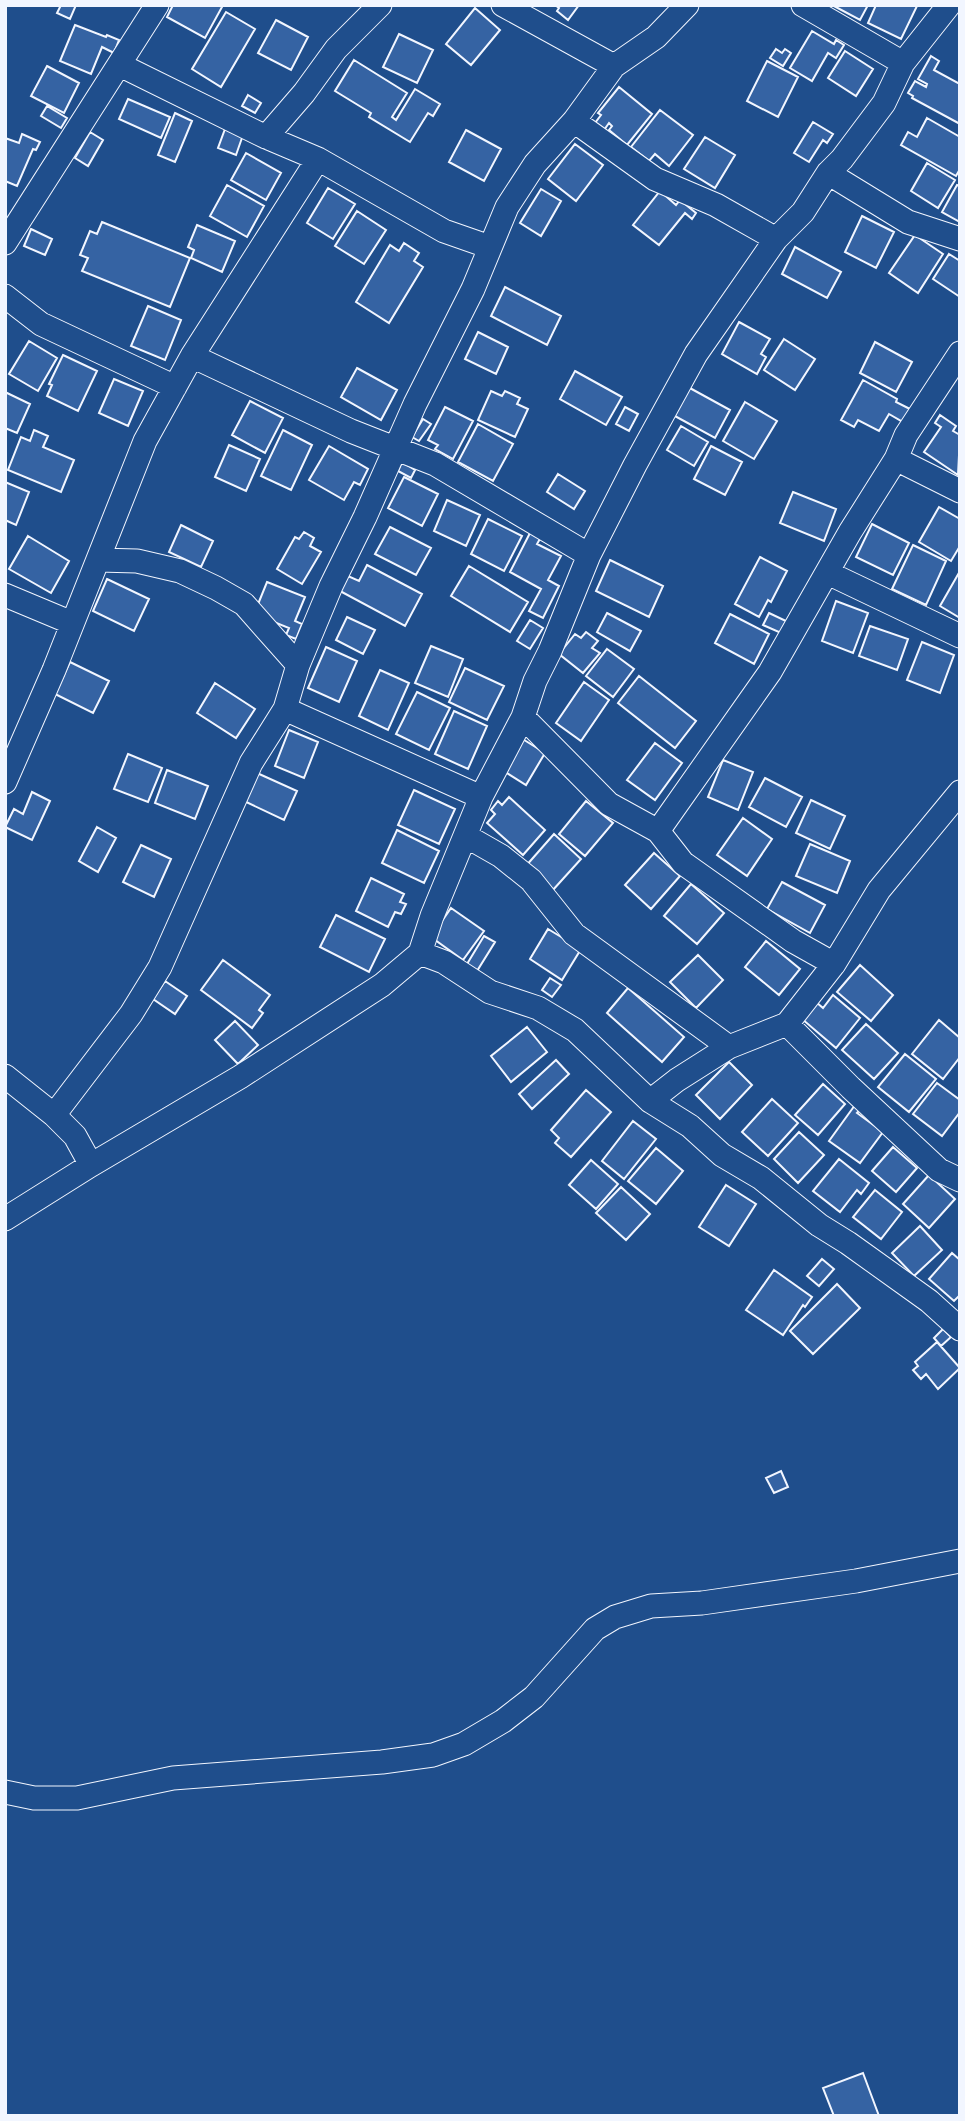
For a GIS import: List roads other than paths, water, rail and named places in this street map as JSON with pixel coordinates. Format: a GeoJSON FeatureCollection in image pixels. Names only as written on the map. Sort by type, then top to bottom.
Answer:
{"type":"FeatureCollection","features":[{"type":"Feature","properties":{"kind":"street"},"geometry":{"type":"LineString","coordinates":[[5,243],[158,5]]}},
{"type":"Feature","properties":{"kind":"street"},"geometry":{"type":"LineString","coordinates":[[266,137],[304,93],[336,49],[380,5]]}},
{"type":"Feature","properties":{"kind":"street"},"geometry":{"type":"LineString","coordinates":[[503,5],[614,66]]}},
{"type":"Feature","properties":{"kind":"street"},"geometry":{"type":"LineString","coordinates":[[54,1115],[131,1014],[160,967],[251,763],[285,709],[298,665],[331,586],[472,289],[507,207],[535,164],[574,121],[614,66],[656,37],[687,5]]}},
{"type":"Feature","properties":{"kind":"street"},"geometry":{"type":"LineString","coordinates":[[803,5],[904,63]]}},
{"type":"Feature","properties":{"kind":"street"},"geometry":{"type":"LineString","coordinates":[[5,1219],[240,1077],[382,985],[420,953],[432,916],[481,797],[523,717],[535,681],[589,555],[696,354],[776,239],[803,212],[828,173],[842,159],[884,103],[904,63],[953,8]]}},
{"type":"Feature","properties":{"kind":"street"},"geometry":{"type":"LineString","coordinates":[[120,65],[266,137],[318,159],[444,231],[490,247]]}},
{"type":"Feature","properties":{"kind":"street"},"geometry":{"type":"LineString","coordinates":[[574,121],[655,179],[716,205],[776,239]]}},
{"type":"Feature","properties":{"kind":"street"},"geometry":{"type":"LineString","coordinates":[[5,782],[145,441],[192,356],[318,159]]}},
{"type":"Feature","properties":{"kind":"street"},"geometry":{"type":"LineString","coordinates":[[828,173],[908,222],[960,239]]}},
{"type":"Feature","properties":{"kind":"street"},"geometry":{"type":"LineString","coordinates":[[5,296],[41,324],[175,387]]}},
{"type":"Feature","properties":{"kind":"street"},"geometry":{"type":"LineString","coordinates":[[659,831],[770,672],[850,532],[896,459],[906,435],[960,354]]}},
{"type":"Feature","properties":{"kind":"street"},"geometry":{"type":"LineString","coordinates":[[192,356],[351,431],[435,464],[589,555]]}},
{"type":"Feature","properties":{"kind":"street"},"geometry":{"type":"LineString","coordinates":[[896,459],[960,491]]}},
{"type":"Feature","properties":{"kind":"street"},"geometry":{"type":"LineString","coordinates":[[98,560],[137,561],[180,571],[216,588],[244,604],[298,665]]}},
{"type":"Feature","properties":{"kind":"street"},"geometry":{"type":"LineString","coordinates":[[828,573],[960,636]]}},
{"type":"Feature","properties":{"kind":"street"},"geometry":{"type":"LineString","coordinates":[[5,594],[72,623]]}},
{"type":"Feature","properties":{"kind":"street"},"geometry":{"type":"LineString","coordinates":[[285,709],[481,797]]}},
{"type":"Feature","properties":{"kind":"street"},"geometry":{"type":"LineString","coordinates":[[523,717],[609,804],[659,831],[683,863],[793,941],[834,964]]}},
{"type":"Feature","properties":{"kind":"street"},"geometry":{"type":"LineString","coordinates":[[650,1101],[677,1080],[729,1048],[787,1024],[834,964],[879,890],[960,792]]}},
{"type":"Feature","properties":{"kind":"street"},"geometry":{"type":"LineString","coordinates":[[466,836],[501,856],[531,880],[574,934],[729,1048]]}},
{"type":"Feature","properties":{"kind":"street"},"geometry":{"type":"LineString","coordinates":[[420,953],[444,962],[490,992],[538,1007],[575,1030],[650,1101],[690,1126],[722,1154],[761,1178],[819,1225],[848,1242],[929,1301],[960,1329]]}},
{"type":"Feature","properties":{"kind":"street"},"geometry":{"type":"LineString","coordinates":[[787,1024],[939,1170],[959,1177]]}},
{"type":"Feature","properties":{"kind":"street"},"geometry":{"type":"LineString","coordinates":[[5,1076],[54,1115],[75,1136],[91,1165]]}},
{"type":"Feature","properties":{"kind":"street"},"geometry":{"type":"LineString","coordinates":[[5,1791],[34,1798],[77,1798],[173,1778],[382,1762],[433,1755],[464,1744],[503,1721],[534,1697],[595,1629],[615,1617],[651,1606],[702,1603],[844,1583],[960,1561]]}}]}
